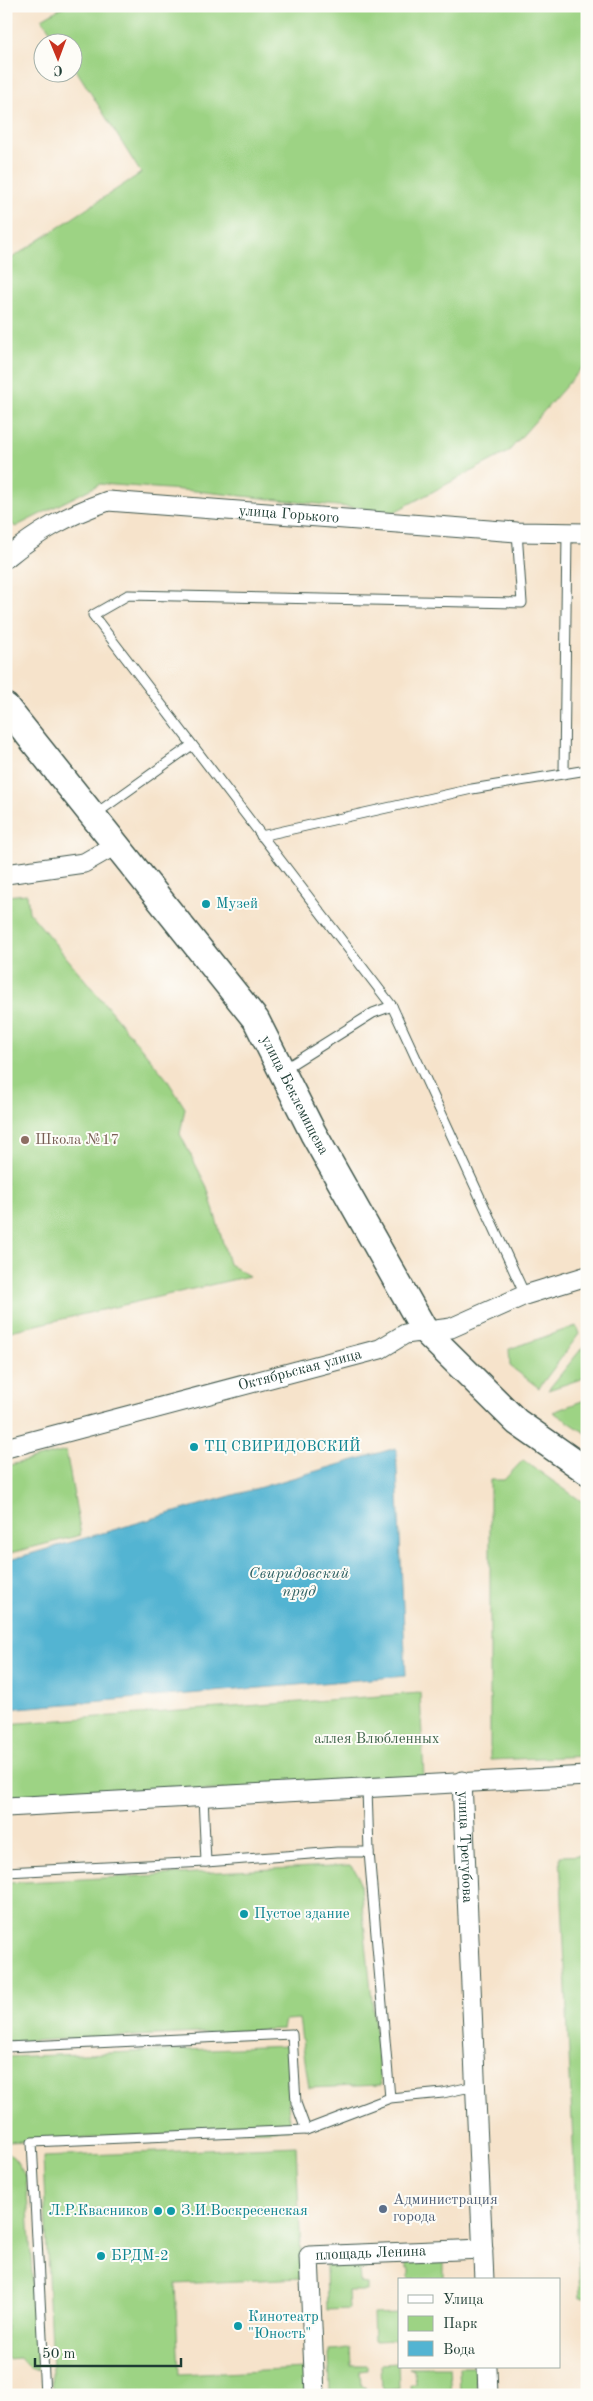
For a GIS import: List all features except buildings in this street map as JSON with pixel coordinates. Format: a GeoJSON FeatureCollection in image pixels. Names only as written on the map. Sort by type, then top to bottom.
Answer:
{"type":"FeatureCollection","features":[{"type":"Feature","properties":{"kind":"main road","name":"улица Беклемищева"},"geometry":{"type":"LineString","coordinates":[[6,706],[256,1020],[313,1133],[425,1331],[517,1422],[587,1471]]}},
{"type":"Feature","properties":{"kind":"street","name":"улица Горького"},"geometry":{"type":"LineString","coordinates":[[6,558],[34,536],[75,512],[108,501],[517,532],[587,533]]}},
{"type":"Feature","properties":{"kind":"street"},"geometry":{"type":"LineString","coordinates":[[6,874],[84,863],[117,844]]}},
{"type":"Feature","properties":{"kind":"street","name":"Октябрьская улица"},"geometry":{"type":"LineString","coordinates":[[6,1448],[380,1349],[405,1334],[451,1328],[525,1295],[587,1276]]}},
{"type":"Feature","properties":{"kind":"street"},"geometry":{"type":"LineString","coordinates":[[462,1781],[587,1776]]}},
{"type":"Feature","properties":{"kind":"street","name":"улица Трегубова"},"geometry":{"type":"LineString","coordinates":[[6,1807],[367,1788],[462,1781],[484,2278]]}},
{"type":"Feature","properties":{"kind":"street","name":"площадь Ленина"},"geometry":{"type":"LineString","coordinates":[[315,2395],[309,2256],[483,2249]]}},
{"type":"Feature","properties":{"kind":"street"},"geometry":{"type":"LineString","coordinates":[[488,2368],[488,2395]]}},
{"type":"Feature","properties":{"kind":"lane"},"geometry":{"type":"LineString","coordinates":[[517,532],[522,603],[128,595],[93,615],[392,1006],[525,1295]]}},
{"type":"Feature","properties":{"kind":"lane"},"geometry":{"type":"LineString","coordinates":[[564,772],[567,534]]}},
{"type":"Feature","properties":{"kind":"lane"},"geometry":{"type":"LineString","coordinates":[[94,815],[192,745]]}},
{"type":"Feature","properties":{"kind":"lane"},"geometry":{"type":"LineString","coordinates":[[261,836],[472,789],[564,772],[587,770]]}},
{"type":"Feature","properties":{"kind":"lane"},"geometry":{"type":"LineString","coordinates":[[282,1070],[373,1013],[392,1006]]}},
{"type":"Feature","properties":{"kind":"lane"},"geometry":{"type":"LineString","coordinates":[[367,1788],[370,1852],[390,2098]]}},
{"type":"Feature","properties":{"kind":"lane"},"geometry":{"type":"LineString","coordinates":[[203,1797],[206,1862]]}},
{"type":"Feature","properties":{"kind":"lane"},"geometry":{"type":"LineString","coordinates":[[6,1872],[206,1862],[337,1852],[370,1852]]}},
{"type":"Feature","properties":{"kind":"lane"},"geometry":{"type":"LineString","coordinates":[[6,2047],[292,2034],[296,2103],[306,2130]]}},
{"type":"Feature","properties":{"kind":"lane"},"geometry":{"type":"LineString","coordinates":[[45,2395],[32,2142],[306,2130],[390,2098],[444,2093],[475,2086]]}},
{"type":"Feature","properties":{"kind":"green space"},"geometry":{"type":"Polygon","coordinates":[[[64,6],[587,6],[587,362],[508,452],[394,512],[195,491],[100,484],[15,527],[6,517],[6,262],[141,173],[82,79],[82,32],[51,32],[42,19],[64,6]]]}},
{"type":"Feature","properties":{"kind":"green space"},"geometry":{"type":"Polygon","coordinates":[[[27,894],[29,912],[166,1078],[185,1108],[180,1134],[207,1187],[229,1264],[249,1276],[6,1332],[6,896],[27,894]]]}},
{"type":"Feature","properties":{"kind":"green space"},"geometry":{"type":"Polygon","coordinates":[[[576,1326],[579,1334],[539,1388],[510,1366],[509,1349],[576,1326]]]}},
{"type":"Feature","properties":{"kind":"green space"},"geometry":{"type":"Polygon","coordinates":[[[586,1343],[587,1377],[548,1390],[586,1343]]]}},
{"type":"Feature","properties":{"kind":"green space"},"geometry":{"type":"Polygon","coordinates":[[[587,1399],[587,1434],[553,1412],[587,1399]]]}},
{"type":"Feature","properties":{"kind":"green space"},"geometry":{"type":"Polygon","coordinates":[[[66,1451],[81,1535],[6,1554],[6,1466],[66,1451]]]}},
{"type":"Feature","properties":{"kind":"green space"},"geometry":{"type":"Polygon","coordinates":[[[523,1460],[587,1505],[587,1756],[490,1760],[490,1480],[504,1480],[523,1460]]]}},
{"type":"Feature","properties":{"kind":"green space","name":"аллея Влюбленных"},"geometry":{"type":"Polygon","coordinates":[[[420,1693],[424,1779],[6,1801],[6,1724],[420,1693]]]}},
{"type":"Feature","properties":{"kind":"green space"},"geometry":{"type":"Polygon","coordinates":[[[587,1855],[587,2298],[580,2298],[560,1856],[587,1855]]]}},
{"type":"Feature","properties":{"kind":"green space"},"geometry":{"type":"Polygon","coordinates":[[[350,1865],[359,1876],[381,2085],[309,2088],[299,2019],[285,2020],[283,2029],[6,2042],[6,1883],[350,1865]]]}},
{"type":"Feature","properties":{"kind":"green space"},"geometry":{"type":"Polygon","coordinates":[[[287,2046],[289,2129],[6,2142],[6,2057],[287,2046]]]}},
{"type":"Feature","properties":{"kind":"green space"},"geometry":{"type":"Polygon","coordinates":[[[296,2146],[302,2278],[175,2284],[179,2375],[305,2369],[306,2395],[53,2395],[43,2157],[296,2146]]]}},
{"type":"Feature","properties":{"kind":"green space"},"geometry":{"type":"Polygon","coordinates":[[[6,2151],[15,2159],[26,2177],[38,2370],[27,2366],[20,2358],[6,2359],[6,2151]]]}},
{"type":"Feature","properties":{"kind":"green space"},"geometry":{"type":"Polygon","coordinates":[[[444,2261],[444,2278],[409,2278],[409,2269],[406,2269],[406,2262],[444,2261]]]}},
{"type":"Feature","properties":{"kind":"green space"},"geometry":{"type":"Polygon","coordinates":[[[366,2264],[366,2269],[359,2269],[360,2283],[367,2284],[367,2291],[348,2291],[349,2309],[327,2310],[326,2265],[366,2264]]]}},
{"type":"Feature","properties":{"kind":"green space"},"geometry":{"type":"Polygon","coordinates":[[[398,2313],[398,2340],[374,2341],[373,2314],[398,2313]]]}},
{"type":"Feature","properties":{"kind":"green space"},"geometry":{"type":"Polygon","coordinates":[[[350,2349],[351,2365],[367,2365],[367,2370],[360,2371],[361,2387],[365,2387],[366,2395],[330,2395],[329,2350],[350,2349]]]}},
{"type":"Feature","properties":{"kind":"green space"},"geometry":{"type":"Polygon","coordinates":[[[398,2363],[399,2389],[382,2390],[381,2364],[398,2363]]]}},
{"type":"Feature","properties":{"kind":"green space"},"geometry":{"type":"Polygon","coordinates":[[[412,2368],[449,2368],[451,2395],[411,2395],[410,2385],[415,2384],[414,2369],[412,2368]]]}},
{"type":"Feature","properties":{"kind":"green space"},"geometry":{"type":"Polygon","coordinates":[[[459,2368],[475,2368],[477,2395],[460,2395],[459,2368]]]}},
{"type":"Feature","properties":{"kind":"water","name":"Свиридовский пруд"},"geometry":{"type":"Polygon","coordinates":[[[396,1448],[406,1676],[6,1709],[6,1561],[396,1448]]]}},
{"type":"Feature","properties":{"kind":"place","name":"Музей"},"geometry":{"type":"Point","coordinates":[206,904]}},
{"type":"Feature","properties":{"kind":"place","name":"Школа №17"},"geometry":{"type":"Point","coordinates":[25,1140]}},
{"type":"Feature","properties":{"kind":"place","name":"ТЦ СВИРИДОВСКИЙ"},"geometry":{"type":"Point","coordinates":[194,1447]}},
{"type":"Feature","properties":{"kind":"place","name":"Пустое здание"},"geometry":{"type":"Point","coordinates":[244,1914]}},
{"type":"Feature","properties":{"kind":"place","name":"Администрация города"},"geometry":{"type":"Point","coordinates":[383,2209]}},
{"type":"Feature","properties":{"kind":"place","name":"Л.Р.Квасников"},"geometry":{"type":"Point","coordinates":[158,2211]}},
{"type":"Feature","properties":{"kind":"place","name":"З.И.Воскресенская"},"geometry":{"type":"Point","coordinates":[171,2211]}},
{"type":"Feature","properties":{"kind":"place","name":"БРДМ-2"},"geometry":{"type":"Point","coordinates":[101,2256]}},
{"type":"Feature","properties":{"kind":"place","name":"Кинотеатр \"Юность\""},"geometry":{"type":"Point","coordinates":[238,2326]}}]}
